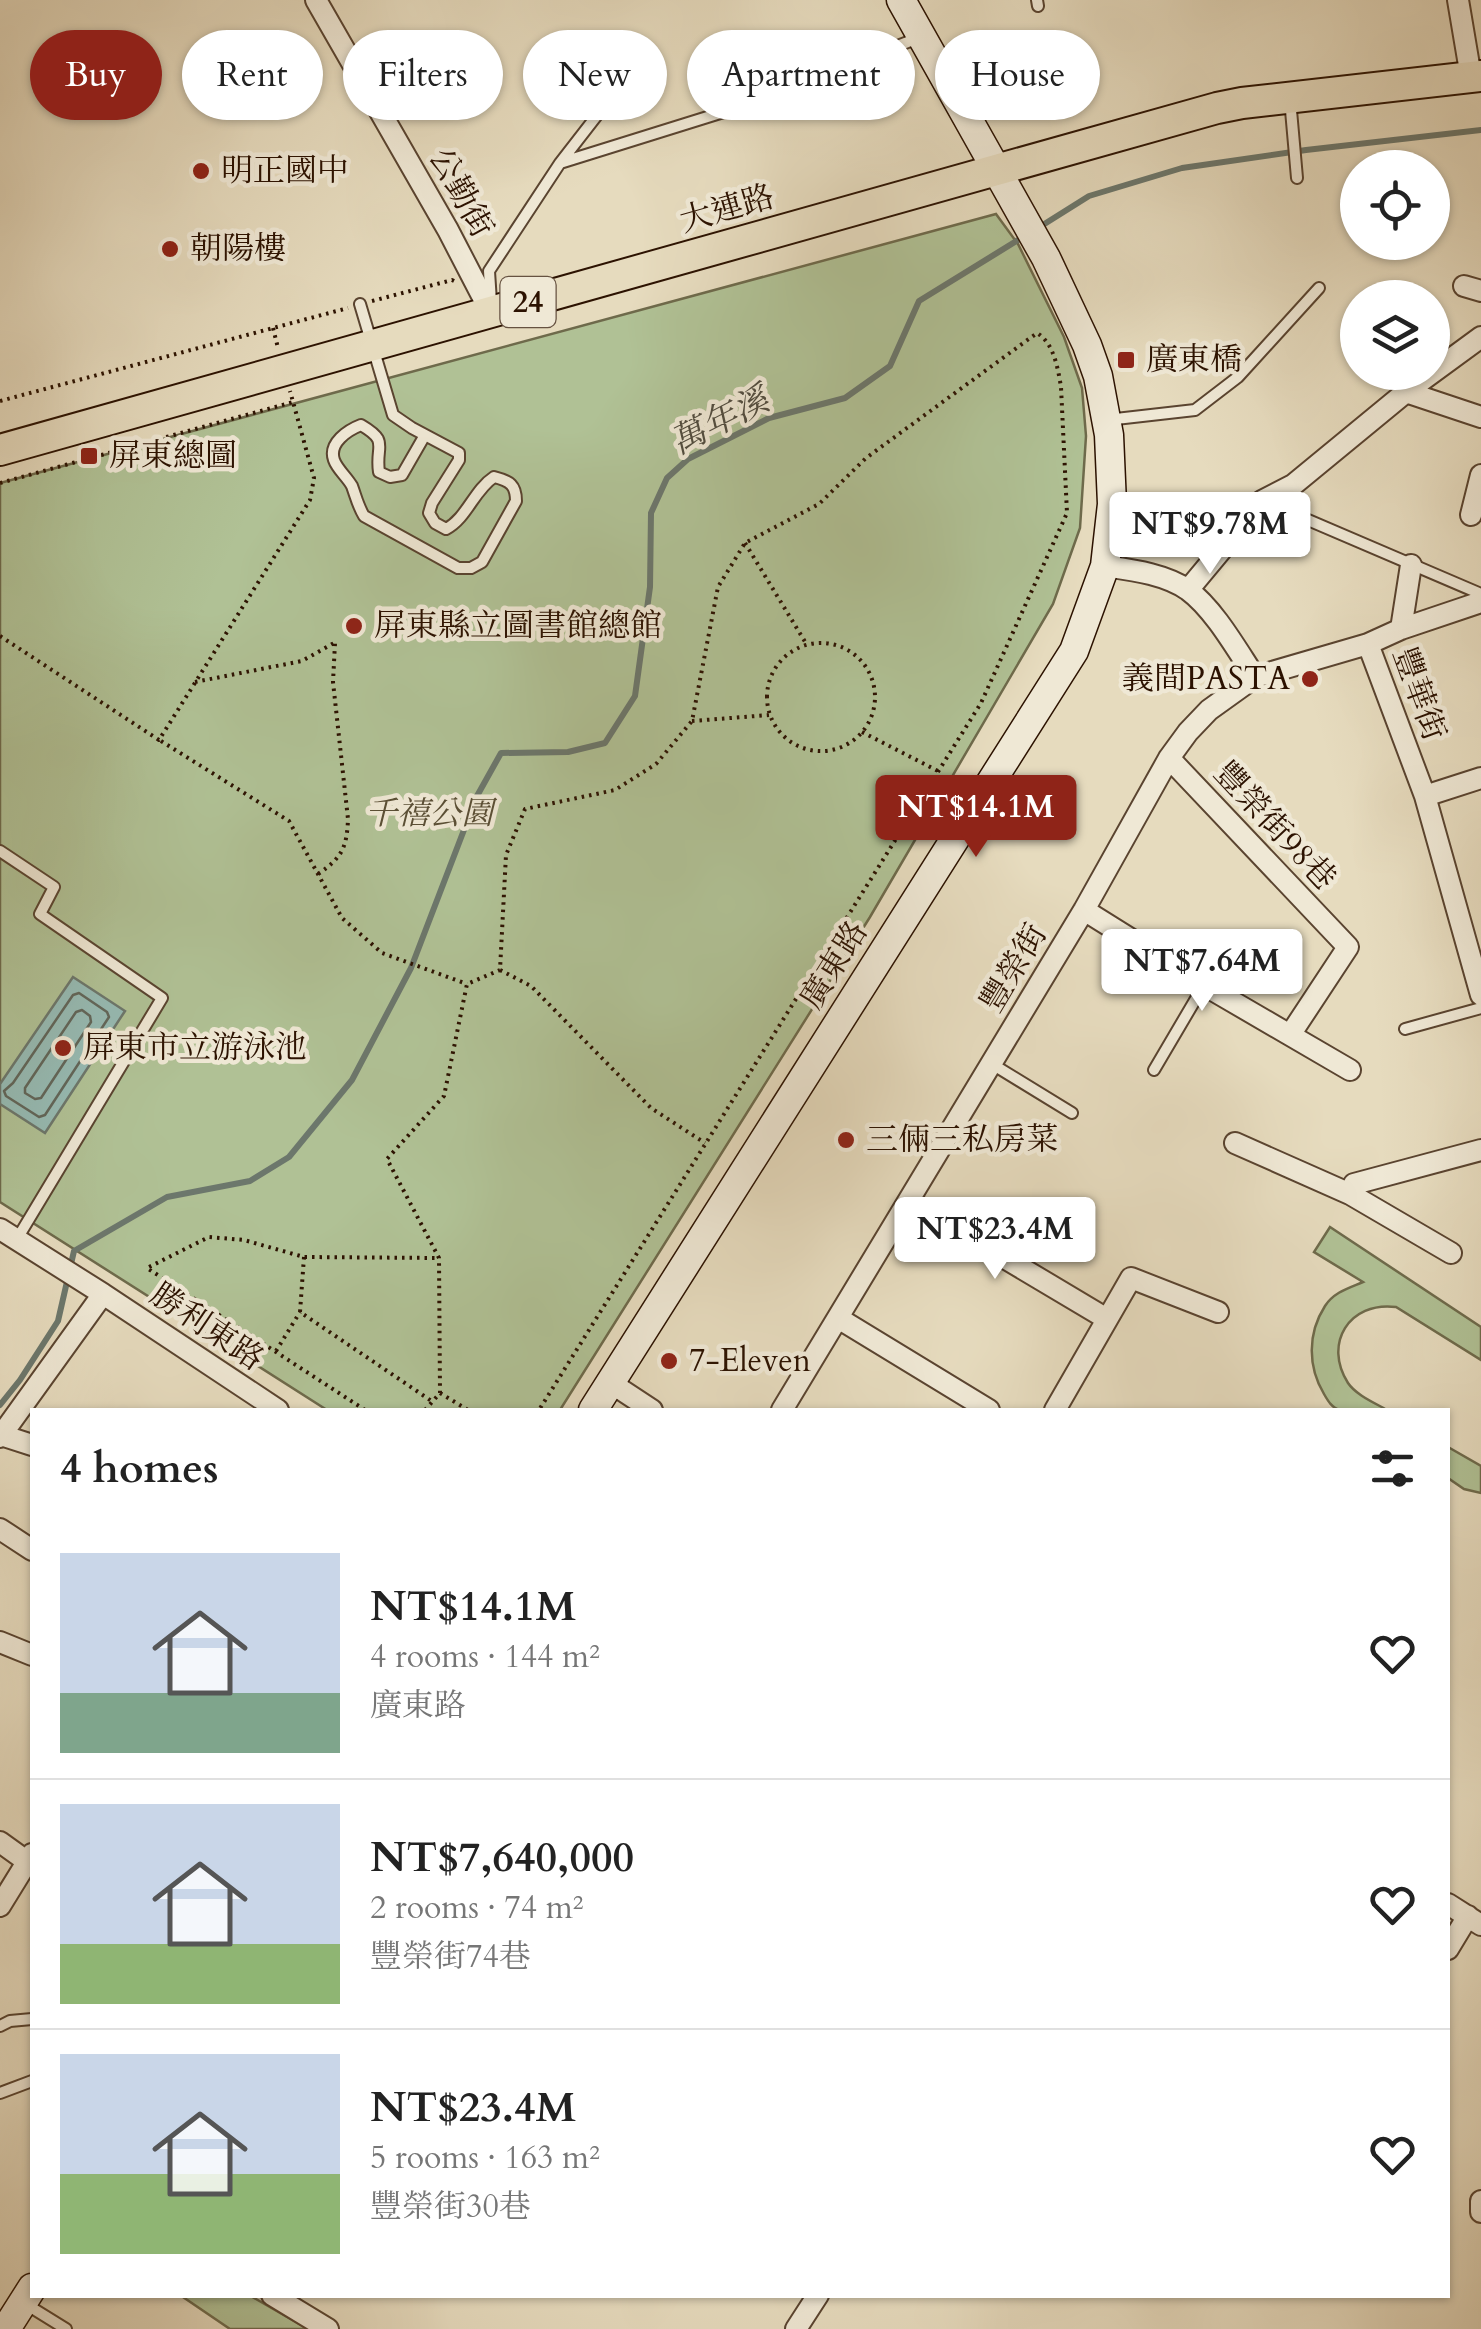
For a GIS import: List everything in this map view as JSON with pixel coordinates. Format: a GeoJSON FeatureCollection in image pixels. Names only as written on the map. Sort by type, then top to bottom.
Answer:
{"type":"FeatureCollection","features":[{"type":"Feature","properties":{"kind":"main road","name":"大連路"},"geometry":{"type":"LineString","coordinates":[[0,450],[1216,108],[1291,111],[1476,76]]}},
{"type":"Feature","properties":{"kind":"street","name":"公勤街"},"geometry":{"type":"LineString","coordinates":[[316,0],[491,313]]}},
{"type":"Feature","properties":{"kind":"street"},"geometry":{"type":"LineString","coordinates":[[902,0],[995,169]]}},
{"type":"Feature","properties":{"kind":"street"},"geometry":{"type":"LineString","coordinates":[[1458,0],[1476,76]]}},
{"type":"Feature","properties":{"kind":"street","name":"廣東路"},"geometry":{"type":"LineString","coordinates":[[594,1408],[1074,651],[1105,566],[1112,504],[1109,434],[1098,376],[1046,258],[995,169]]}},
{"type":"Feature","properties":{"kind":"street"},"geometry":{"type":"LineString","coordinates":[[1188,590],[1262,501],[1293,485],[1406,392],[1481,337]]}},
{"type":"Feature","properties":{"kind":"street"},"geometry":{"type":"LineString","coordinates":[[1406,392],[1481,417]]}},
{"type":"Feature","properties":{"kind":"street"},"geometry":{"type":"LineString","coordinates":[[1471,516],[1481,475]]}},
{"type":"Feature","properties":{"kind":"street"},"geometry":{"type":"LineString","coordinates":[[1401,629],[1411,565]]}},
{"type":"Feature","properties":{"kind":"street"},"geometry":{"type":"LineString","coordinates":[[1105,566],[1133,570],[1188,590],[1219,623],[1256,676]]}},
{"type":"Feature","properties":{"kind":"street","name":"豐榮街"},"geometry":{"type":"LineString","coordinates":[[783,1408],[1188,732],[1256,676],[1368,644],[1481,602]]}},
{"type":"Feature","properties":{"kind":"street","name":"豐華街"},"geometry":{"type":"LineString","coordinates":[[1368,644],[1472,929],[1481,995]]}},
{"type":"Feature","properties":{"kind":"street","name":"豐榮街98巷"},"geometry":{"type":"LineString","coordinates":[[1170,758],[1348,947],[1290,1035]]}},
{"type":"Feature","properties":{"kind":"street"},"geometry":{"type":"LineString","coordinates":[[1425,796],[1475,785]]}},
{"type":"Feature","properties":{"kind":"street"},"geometry":{"type":"LineString","coordinates":[[1084,910],[1350,1070]]}},
{"type":"Feature","properties":{"kind":"street"},"geometry":{"type":"LineString","coordinates":[[1236,1143],[1350,1194],[1451,1253]]}},
{"type":"Feature","properties":{"kind":"street"},"geometry":{"type":"LineString","coordinates":[[1350,1194],[1354,1184],[1481,1150]]}},
{"type":"Feature","properties":{"kind":"street"},"geometry":{"type":"LineString","coordinates":[[908,1201],[1107,1320]]}},
{"type":"Feature","properties":{"kind":"street","name":"勝利東路"},"geometry":{"type":"LineString","coordinates":[[8,1234],[275,1408]]}},
{"type":"Feature","properties":{"kind":"street"},"geometry":{"type":"LineString","coordinates":[[1056,1408],[1131,1278],[1218,1312]]}},
{"type":"Feature","properties":{"kind":"street"},"geometry":{"type":"LineString","coordinates":[[30,1444],[1,1436],[103,1294]]}},
{"type":"Feature","properties":{"kind":"street"},"geometry":{"type":"LineString","coordinates":[[838,1318],[986,1408]]}},
{"type":"Feature","properties":{"kind":"street"},"geometry":{"type":"LineString","coordinates":[[610,1384],[649,1408]]}},
{"type":"Feature","properties":{"kind":"street"},"geometry":{"type":"LineString","coordinates":[[0,1529],[30,1549]]}},
{"type":"Feature","properties":{"kind":"street"},"geometry":{"type":"LineString","coordinates":[[0,1642],[30,1653]]}},
{"type":"Feature","properties":{"kind":"street"},"geometry":{"type":"LineString","coordinates":[[0,1842],[30,1859]]}},
{"type":"Feature","properties":{"kind":"street"},"geometry":{"type":"LineString","coordinates":[[0,1906],[30,1861]]}},
{"type":"Feature","properties":{"kind":"street"},"geometry":{"type":"LineString","coordinates":[[1450,1905],[1474,1920],[1450,1946]]}},
{"type":"Feature","properties":{"kind":"street"},"geometry":{"type":"LineString","coordinates":[[1481,2202],[1481,2212]]}},
{"type":"Feature","properties":{"kind":"street"},"geometry":{"type":"LineString","coordinates":[[6,2329],[28,2295]]}},
{"type":"Feature","properties":{"kind":"street"},"geometry":{"type":"LineString","coordinates":[[277,2298],[328,2329]]}},
{"type":"Feature","properties":{"kind":"street"},"geometry":{"type":"LineString","coordinates":[[796,2329],[816,2298]]}},
{"type":"Feature","properties":{"kind":"lane"},"geometry":{"type":"LineString","coordinates":[[560,162],[746,105],[922,37]]}},
{"type":"Feature","properties":{"kind":"lane"},"geometry":{"type":"LineString","coordinates":[[1291,111],[1297,178]]}},
{"type":"Feature","properties":{"kind":"lane"},"geometry":{"type":"LineString","coordinates":[[491,313],[488,271],[560,162],[593,120]]}},
{"type":"Feature","properties":{"kind":"lane"},"geometry":{"type":"LineString","coordinates":[[1106,420],[1196,410],[1238,377],[1319,288]]}},
{"type":"Feature","properties":{"kind":"lane"},"geometry":{"type":"LineString","coordinates":[[360,304],[393,415],[458,453],[460,460],[432,504],[429,513],[434,523],[446,529],[455,524],[483,484],[494,477],[509,481],[516,490],[516,501],[482,562],[471,568],[458,568],[364,516],[353,489],[334,460],[333,448],[346,431],[361,425],[375,434],[380,445],[379,472],[390,477],[402,475],[425,435]]}},
{"type":"Feature","properties":{"kind":"lane"},"geometry":{"type":"LineString","coordinates":[[1262,501],[1481,594]]}},
{"type":"Feature","properties":{"kind":"lane"},"geometry":{"type":"LineString","coordinates":[[0,851],[54,887],[40,914],[162,998],[8,1234]]}},
{"type":"Feature","properties":{"kind":"lane"},"geometry":{"type":"LineString","coordinates":[[1154,1070],[1204,985]]}},
{"type":"Feature","properties":{"kind":"lane"},"geometry":{"type":"LineString","coordinates":[[1405,1030],[1481,1008]]}},
{"type":"Feature","properties":{"kind":"lane"},"geometry":{"type":"LineString","coordinates":[[992,1064],[1072,1113]]}},
{"type":"Feature","properties":{"kind":"lane"},"geometry":{"type":"LineString","coordinates":[[0,2026],[30,2020]]}},
{"type":"Feature","properties":{"kind":"lane"},"geometry":{"type":"LineString","coordinates":[[0,2093],[30,2081]]}},
{"type":"Feature","properties":{"kind":"lane"},"geometry":{"type":"LineString","coordinates":[[31,2298],[66,2329]]}},
{"type":"Feature","properties":{"kind":"path"},"geometry":{"type":"LineString","coordinates":[[0,401],[452,280],[463,287]]}},
{"type":"Feature","properties":{"kind":"path"},"geometry":{"type":"LineString","coordinates":[[159,740],[310,500],[314,478],[273,328]]}},
{"type":"Feature","properties":{"kind":"path"},"geometry":{"type":"LineString","coordinates":[[500,970],[506,855],[525,809],[615,790],[656,764],[692,721],[718,586],[746,543],[819,504],[866,458],[1037,333],[1043,335],[1061,387],[1067,513],[981,703],[540,1408]]}},
{"type":"Feature","properties":{"kind":"path"},"geometry":{"type":"LineString","coordinates":[[0,483],[293,402]]}},
{"type":"Feature","properties":{"kind":"path"},"geometry":{"type":"LineString","coordinates":[[746,543],[806,645]]}},
{"type":"Feature","properties":{"kind":"path"},"geometry":{"type":"LineString","coordinates":[[0,636],[288,821],[342,918],[382,953],[467,984],[500,970]]}},
{"type":"Feature","properties":{"kind":"path"},"geometry":{"type":"LineString","coordinates":[[196,682],[302,661],[335,642],[333,682],[348,839],[337,861],[318,874]]}},
{"type":"Feature","properties":{"kind":"path"},"geometry":{"type":"LineString","coordinates":[[824,643],[855,655],[874,683],[872,717],[862,732],[847,744],[829,750],[810,750],[793,744],[770,715],[766,696],[770,678],[778,663],[806,645],[824,643]]}},
{"type":"Feature","properties":{"kind":"path"},"geometry":{"type":"LineString","coordinates":[[692,721],[770,715]]}},
{"type":"Feature","properties":{"kind":"path"},"geometry":{"type":"LineString","coordinates":[[862,732],[938,772]]}},
{"type":"Feature","properties":{"kind":"path"},"geometry":{"type":"LineString","coordinates":[[500,970],[531,986],[651,1108],[706,1143]]}},
{"type":"Feature","properties":{"kind":"path"},"geometry":{"type":"LineString","coordinates":[[428,1408],[440,1393],[440,1258],[386,1159],[444,1096],[467,984]]}},
{"type":"Feature","properties":{"kind":"path"},"geometry":{"type":"LineString","coordinates":[[362,1408],[147,1268],[209,1237],[244,1240],[304,1257],[440,1258]]}},
{"type":"Feature","properties":{"kind":"path"},"geometry":{"type":"LineString","coordinates":[[276,1352],[300,1312],[304,1257]]}},
{"type":"Feature","properties":{"kind":"path"},"geometry":{"type":"LineString","coordinates":[[300,1312],[433,1402]]}},
{"type":"Feature","properties":{"kind":"path"},"geometry":{"type":"LineString","coordinates":[[440,1393],[465,1408]]}},
{"type":"Feature","properties":{"kind":"green space","name":"千禧公園"},"geometry":{"type":"Polygon","coordinates":[[[996,214],[1018,244],[1064,337],[1082,388],[1086,436],[1080,528],[1053,604],[870,917],[561,1408],[324,1408],[0,1202],[0,483],[996,214]]]}},
{"type":"Feature","properties":{"kind":"green space"},"geometry":{"type":"Polygon","coordinates":[[[1330,1227],[1481,1327],[1481,1360],[1396,1307],[1365,1311],[1345,1328],[1338,1354],[1348,1383],[1384,1408],[1332,1406],[1315,1373],[1315,1328],[1333,1297],[1363,1282],[1314,1252],[1330,1227]]]}},
{"type":"Feature","properties":{"kind":"green space"},"geometry":{"type":"Polygon","coordinates":[[[1450,1448],[1481,1466],[1481,1493],[1464,1489],[1450,1479],[1450,1448]]]}},
{"type":"Feature","properties":{"kind":"green space"},"geometry":{"type":"Polygon","coordinates":[[[184,2298],[254,2298],[308,2329],[230,2329],[184,2298]]]}},
{"type":"Feature","properties":{"kind":"water","name":"屏東市立游泳池"},"geometry":{"type":"Polygon","coordinates":[[[73,977],[125,1011],[45,1133],[0,1104],[0,1084],[73,977]]]}},
{"type":"Feature","properties":{"kind":"waterway","name":"萬年溪"},"geometry":{"type":"LineString","coordinates":[[1038,228],[1089,196],[1182,168],[1481,130]]}},
{"type":"Feature","properties":{"kind":"waterway","name":"萬年溪"},"geometry":{"type":"LineString","coordinates":[[0,1405],[58,1321],[74,1251],[167,1197],[250,1181],[289,1157],[352,1080],[411,968],[477,796],[501,753],[568,752],[605,743],[635,696],[650,587],[651,513],[667,478],[688,459],[769,418],[845,398],[890,366],[919,301],[1023,237]]}},
{"type":"Feature","properties":{"kind":"place","name":"明正國中"},"geometry":{"type":"Point","coordinates":[201,171]}},
{"type":"Feature","properties":{"kind":"place","name":"朝陽樓"},"geometry":{"type":"Point","coordinates":[170,249]}},
{"type":"Feature","properties":{"kind":"place","name":"廣東橋"},"geometry":{"type":"Point","coordinates":[1126,360]}},
{"type":"Feature","properties":{"kind":"place","name":"屏東總圖"},"geometry":{"type":"Point","coordinates":[89,456]}},
{"type":"Feature","properties":{"kind":"place","name":"屏東縣立圖書館總館"},"geometry":{"type":"Point","coordinates":[354,626]}},
{"type":"Feature","properties":{"kind":"place","name":"義間PASTA"},"geometry":{"type":"Point","coordinates":[1310,679]}},
{"type":"Feature","properties":{"kind":"place","name":"屏東市立游泳池"},"geometry":{"type":"Point","coordinates":[63,1048]}},
{"type":"Feature","properties":{"kind":"place","name":"三倆三私房菜"},"geometry":{"type":"Point","coordinates":[846,1140]}},
{"type":"Feature","properties":{"kind":"place","name":"7-Eleven"},"geometry":{"type":"Point","coordinates":[669,1361]}}]}
